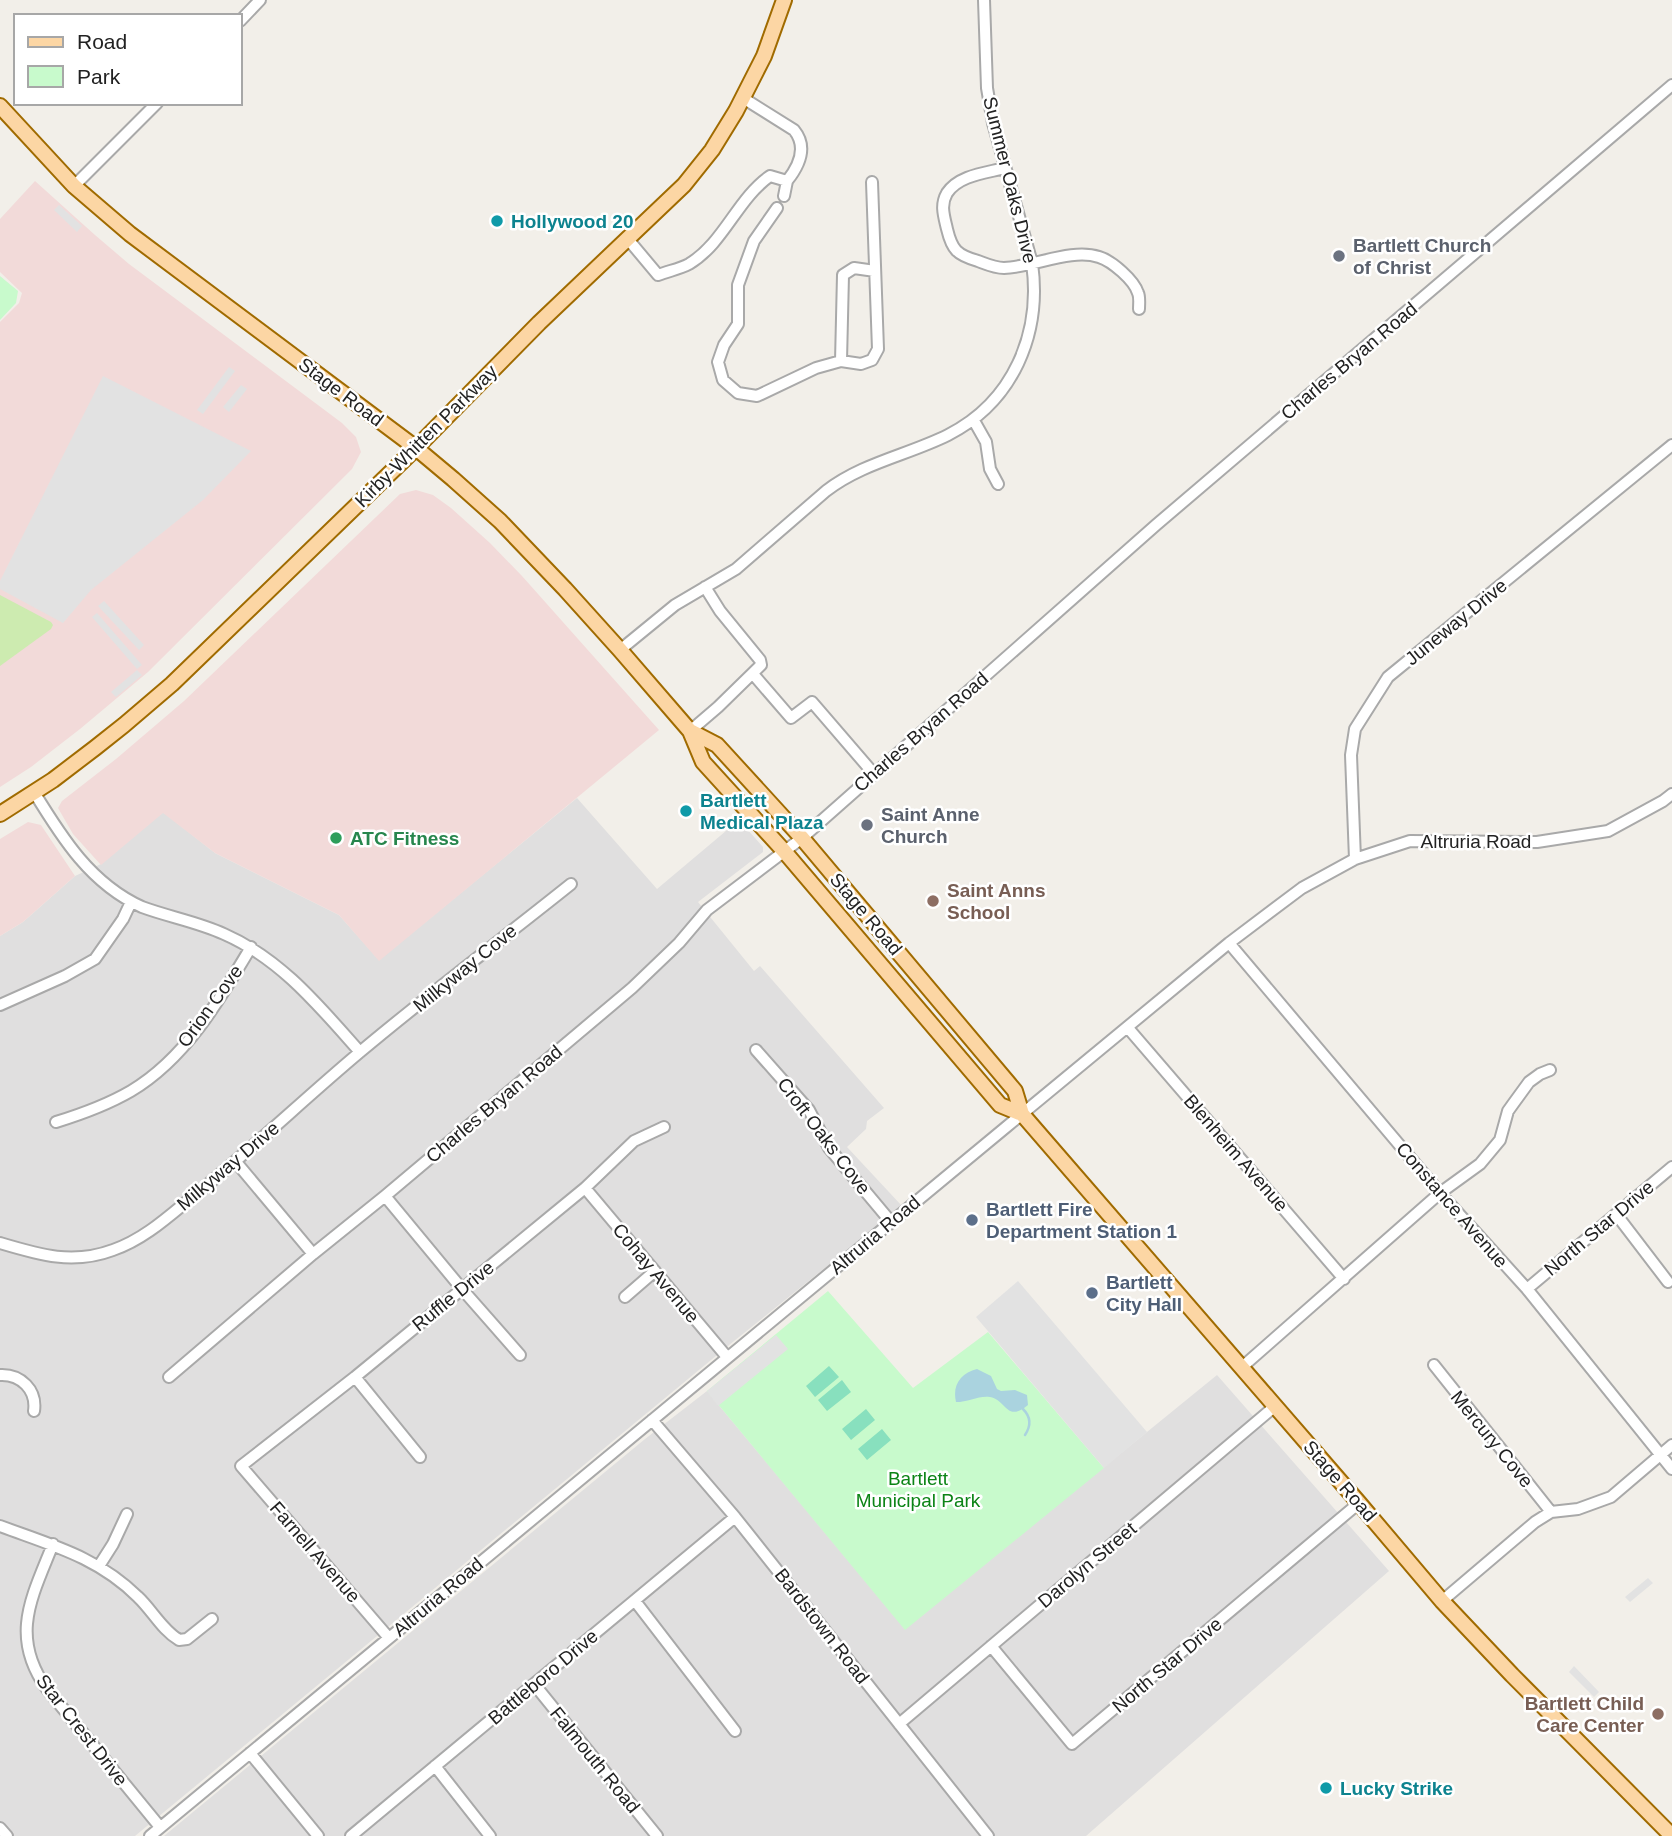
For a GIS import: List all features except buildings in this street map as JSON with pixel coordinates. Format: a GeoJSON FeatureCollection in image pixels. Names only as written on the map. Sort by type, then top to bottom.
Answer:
{"type":"FeatureCollection","features":[{"type":"Feature","properties":{"kind":"main road","name":"Kirby-Whitten Parkway"},"geometry":{"type":"LineString","coordinates":[[0,814],[111,736],[172,684],[416,448],[539,323],[684,186],[712,150],[743,98],[764,56],[783,0]]}},
{"type":"Feature","properties":{"kind":"main road","name":"Stage Road"},"geometry":{"type":"LineString","coordinates":[[0,106],[74,186],[130,234],[416,448],[500,521],[620,650],[690,731],[703,762],[784,851],[1000,1105],[1021,1114],[1442,1601],[1672,1836]]}},
{"type":"Feature","properties":{"kind":"main road","name":"Stage Road"},"geometry":{"type":"LineString","coordinates":[[690,731],[717,745],[802,838],[1016,1091],[1021,1114]]}},
{"type":"Feature","properties":{"kind":"main road"},"geometry":{"type":"LineString","coordinates":[[893,980],[910,966]]}},
{"type":"Feature","properties":{"kind":"street"},"geometry":{"type":"LineString","coordinates":[[242,19],[260,0]]}},
{"type":"Feature","properties":{"kind":"street","name":"Summer Oaks Drive"},"geometry":{"type":"LineString","coordinates":[[620,650],[675,605],[749,559],[826,491],[859,471],[947,435],[973,419],[1008,382],[1027,342],[1034,310],[1034,290],[1031,263],[993,122],[987,89],[984,0]]}},
{"type":"Feature","properties":{"kind":"street","name":"Charles Bryan Road"},"geometry":{"type":"LineString","coordinates":[[169,1377],[632,988],[679,943],[707,909],[802,838],[1151,530],[1672,85]]}},
{"type":"Feature","properties":{"kind":"street"},"geometry":{"type":"LineString","coordinates":[[743,98],[794,130],[800,138],[802,149],[797,168],[787,181],[784,196]]}},
{"type":"Feature","properties":{"kind":"street"},"geometry":{"type":"LineString","coordinates":[[74,186],[155,105]]}},
{"type":"Feature","properties":{"kind":"street"},"geometry":{"type":"LineString","coordinates":[[1005,167],[964,179],[948,192],[942,210],[949,240],[955,251],[965,258],[999,268],[1080,255],[1101,258],[1111,262],[1130,281],[1138,293],[1139,309]]}},
{"type":"Feature","properties":{"kind":"street"},"geometry":{"type":"LineString","coordinates":[[627,238],[658,275],[688,265],[711,247],[757,185],[770,176],[787,181]]}},
{"type":"Feature","properties":{"kind":"street"},"geometry":{"type":"LineString","coordinates":[[777,208],[754,241],[738,285],[738,324],[724,345],[718,362],[723,380],[738,393],[757,396],[816,368],[841,360],[861,364],[872,360],[878,349],[872,182]]}},
{"type":"Feature","properties":{"kind":"street"},"geometry":{"type":"LineString","coordinates":[[841,360],[844,275],[853,268],[875,271]]}},
{"type":"Feature","properties":{"kind":"street"},"geometry":{"type":"LineString","coordinates":[[973,419],[986,442],[990,469],[998,484]]}},
{"type":"Feature","properties":{"kind":"street","name":"Juneway Drive"},"geometry":{"type":"LineString","coordinates":[[1355,859],[1351,755],[1355,730],[1388,677],[1672,445]]}},
{"type":"Feature","properties":{"kind":"street"},"geometry":{"type":"LineString","coordinates":[[690,731],[761,665],[760,660],[720,611],[705,587]]}},
{"type":"Feature","properties":{"kind":"street"},"geometry":{"type":"LineString","coordinates":[[753,674],[791,718],[812,702],[874,774]]}},
{"type":"Feature","properties":{"kind":"street"},"geometry":{"type":"LineString","coordinates":[[34,792],[75,854],[99,878],[131,902],[222,933],[251,947],[272,961],[316,1002],[360,1052]]}},
{"type":"Feature","properties":{"kind":"street","name":"Altruria Road"},"geometry":{"type":"LineString","coordinates":[[150,1836],[1021,1114],[1230,943],[1302,888],[1355,859],[1410,841],[1537,842],[1608,831],[1672,794]]}},
{"type":"Feature","properties":{"kind":"street","name":"Milkyway Cove"},"geometry":{"type":"LineString","coordinates":[[360,1052],[571,884]]}},
{"type":"Feature","properties":{"kind":"street"},"geometry":{"type":"LineString","coordinates":[[0,1005],[65,976],[94,959],[123,919],[131,902]]}},
{"type":"Feature","properties":{"kind":"street","name":"Constance Avenue"},"geometry":{"type":"LineString","coordinates":[[1230,943],[1440,1193],[1527,1289],[1672,1469]]}},
{"type":"Feature","properties":{"kind":"street","name":"Orion Cove"},"geometry":{"type":"LineString","coordinates":[[56,1122],[90,1111],[132,1090],[163,1066],[194,1034],[224,993],[251,947]]}},
{"type":"Feature","properties":{"kind":"street","name":"Blenheim Avenue"},"geometry":{"type":"LineString","coordinates":[[1128,1028],[1344,1279]]}},
{"type":"Feature","properties":{"kind":"street","name":"Croft Oaks Cove"},"geometry":{"type":"LineString","coordinates":[[756,1050],[809,1110],[829,1148],[891,1222]]}},
{"type":"Feature","properties":{"kind":"street","name":"Milkyway Drive"},"geometry":{"type":"LineString","coordinates":[[0,1243],[45,1256],[84,1259],[116,1250],[143,1236],[236,1162],[360,1052]]}},
{"type":"Feature","properties":{"kind":"street"},"geometry":{"type":"LineString","coordinates":[[1241,1368],[1440,1193],[1480,1164],[1500,1140],[1508,1111],[1529,1082],[1550,1070]]}},
{"type":"Feature","properties":{"kind":"street","name":"Ruffle Drive"},"geometry":{"type":"LineString","coordinates":[[241,1466],[355,1377],[585,1188],[634,1141],[664,1127]]}},
{"type":"Feature","properties":{"kind":"street"},"geometry":{"type":"LineString","coordinates":[[236,1162],[313,1254]]}},
{"type":"Feature","properties":{"kind":"street","name":"North Star Drive"},"geometry":{"type":"LineString","coordinates":[[1527,1289],[1672,1167]]}},
{"type":"Feature","properties":{"kind":"street","name":"Cohay Avenue"},"geometry":{"type":"LineString","coordinates":[[585,1188],[727,1357]]}},
{"type":"Feature","properties":{"kind":"street"},"geometry":{"type":"LineString","coordinates":[[385,1196],[520,1354]]}},
{"type":"Feature","properties":{"kind":"street"},"geometry":{"type":"LineString","coordinates":[[1616,1214],[1668,1282]]}},
{"type":"Feature","properties":{"kind":"street"},"geometry":{"type":"LineString","coordinates":[[84,1259],[85,1272]]}},
{"type":"Feature","properties":{"kind":"street"},"geometry":{"type":"LineString","coordinates":[[625,1297],[655,1271]]}},
{"type":"Feature","properties":{"kind":"street","name":"Mercury Cove"},"geometry":{"type":"LineString","coordinates":[[1434,1365],[1551,1512]]}},
{"type":"Feature","properties":{"kind":"street"},"geometry":{"type":"LineString","coordinates":[[0,1375],[12,1375],[26,1384],[34,1397],[34,1411]]}},
{"type":"Feature","properties":{"kind":"street"},"geometry":{"type":"LineString","coordinates":[[355,1377],[421,1457]]}},
{"type":"Feature","properties":{"kind":"street","name":"Darolyn Street"},"geometry":{"type":"LineString","coordinates":[[899,1724],[1274,1407]]}},
{"type":"Feature","properties":{"kind":"street","name":"Bardstown Road"},"geometry":{"type":"LineString","coordinates":[[652,1420],[736,1517],[988,1836]]}},
{"type":"Feature","properties":{"kind":"street"},"geometry":{"type":"LineString","coordinates":[[1442,1601],[1535,1522],[1551,1512],[1578,1509],[1612,1497],[1672,1445]]}},
{"type":"Feature","properties":{"kind":"street","name":"Farnell Avenue"},"geometry":{"type":"LineString","coordinates":[[241,1466],[389,1638]]}},
{"type":"Feature","properties":{"kind":"street","name":"North Star Drive"},"geometry":{"type":"LineString","coordinates":[[991,1646],[1072,1744],[1359,1503]]}},
{"type":"Feature","properties":{"kind":"street"},"geometry":{"type":"LineString","coordinates":[[99,1566],[127,1514]]}},
{"type":"Feature","properties":{"kind":"street","name":"Battleboro Drive"},"geometry":{"type":"LineString","coordinates":[[351,1836],[736,1517]]}},
{"type":"Feature","properties":{"kind":"street"},"geometry":{"type":"LineString","coordinates":[[0,1526],[53,1544],[99,1566],[138,1597],[177,1645],[212,1619]]}},
{"type":"Feature","properties":{"kind":"street","name":"Star Crest Drive"},"geometry":{"type":"LineString","coordinates":[[53,1544],[27,1617],[26,1641],[33,1668],[47,1689],[160,1827]]}},
{"type":"Feature","properties":{"kind":"street"},"geometry":{"type":"LineString","coordinates":[[635,1601],[735,1731]]}},
{"type":"Feature","properties":{"kind":"street","name":"Falmouth Road"},"geometry":{"type":"LineString","coordinates":[[534,1684],[657,1836]]}},
{"type":"Feature","properties":{"kind":"street"},"geometry":{"type":"LineString","coordinates":[[250,1753],[318,1836]]}},
{"type":"Feature","properties":{"kind":"street"},"geometry":{"type":"LineString","coordinates":[[435,1766],[490,1836]]}},
{"type":"Feature","properties":{"kind":"street"},"geometry":{"type":"LineString","coordinates":[[0,1828],[7,1836]]}},
{"type":"Feature","properties":{"kind":"shaded area"},"geometry":{"type":"Polygon","coordinates":[[[35,181],[129,264],[342,423],[356,437],[361,452],[352,469],[148,672],[80,729],[0,787],[0,322],[19,303],[22,293],[0,272],[0,219],[35,181]]]}},
{"type":"Feature","properties":{"kind":"shaded area"},"geometry":{"type":"Polygon","coordinates":[[[59,205],[82,226],[77,232],[54,210],[59,205]]]}},
{"type":"Feature","properties":{"kind":"shaded area"},"geometry":{"type":"Polygon","coordinates":[[[229,367],[235,371],[203,414],[197,410],[229,367]]]}},
{"type":"Feature","properties":{"kind":"shaded area"},"geometry":{"type":"Polygon","coordinates":[[[103,376],[251,451],[203,500],[91,590],[63,623],[0,589],[0,581],[103,376]]]}},
{"type":"Feature","properties":{"kind":"shaded area"},"geometry":{"type":"Polygon","coordinates":[[[241,385],[247,389],[229,412],[223,407],[241,385]]]}},
{"type":"Feature","properties":{"kind":"shaded area"},"geometry":{"type":"Polygon","coordinates":[[[416,490],[433,495],[490,543],[659,730],[379,961],[339,915],[215,853],[163,813],[101,865],[73,834],[58,808],[62,801],[184,701],[400,494],[416,490]]]}},
{"type":"Feature","properties":{"kind":"shaded area"},"geometry":{"type":"Polygon","coordinates":[[[104,601],[144,645],[139,650],[98,606],[104,601]]]}},
{"type":"Feature","properties":{"kind":"shaded area"},"geometry":{"type":"Polygon","coordinates":[[[97,613],[142,665],[137,669],[92,617],[97,613]]]}},
{"type":"Feature","properties":{"kind":"shaded area"},"geometry":{"type":"Polygon","coordinates":[[[137,670],[142,675],[116,697],[111,692],[137,670]]]}},
{"type":"Feature","properties":{"kind":"shaded area"},"geometry":{"type":"Polygon","coordinates":[[[577,798],[657,889],[739,820],[763,847],[763,852],[698,902],[754,971],[760,966],[884,1108],[867,1121],[866,1129],[847,1147],[902,1206],[734,1341],[135,1836],[0,1836],[0,936],[23,922],[75,876],[101,864],[163,812],[215,853],[339,915],[379,960],[577,798]]]}},
{"type":"Feature","properties":{"kind":"shaded area"},"geometry":{"type":"Polygon","coordinates":[[[28,822],[41,825],[75,876],[23,922],[0,936],[0,839],[28,822]]]}},
{"type":"Feature","properties":{"kind":"shaded area"},"geometry":{"type":"Polygon","coordinates":[[[1018,1281],[1147,1432],[1104,1468],[976,1317],[1018,1281]]]}},
{"type":"Feature","properties":{"kind":"shaded area"},"geometry":{"type":"Polygon","coordinates":[[[776,1335],[788,1349],[718,1406],[707,1391],[776,1335]]]}},
{"type":"Feature","properties":{"kind":"shaded area"},"geometry":{"type":"Polygon","coordinates":[[[1217,1375],[1389,1571],[1086,1836],[164,1836],[645,1439],[707,1391],[905,1629],[1217,1375]]]}},
{"type":"Feature","properties":{"kind":"shaded area"},"geometry":{"type":"Polygon","coordinates":[[[1648,1578],[1653,1583],[1630,1602],[1625,1597],[1648,1578]]]}},
{"type":"Feature","properties":{"kind":"shaded area"},"geometry":{"type":"Polygon","coordinates":[[[1574,1666],[1599,1692],[1594,1697],[1569,1672],[1574,1666]]]}},
{"type":"Feature","properties":{"kind":"green space"},"geometry":{"type":"Polygon","coordinates":[[[0,276],[18,291],[16,303],[0,320],[0,276]]]}},
{"type":"Feature","properties":{"kind":"green space"},"geometry":{"type":"Polygon","coordinates":[[[0,595],[53,625],[0,666],[0,595]]]}},
{"type":"Feature","properties":{"kind":"green space","name":"Bartlett Municipal Park"},"geometry":{"type":"Polygon","coordinates":[[[828,1291],[913,1388],[988,1332],[1104,1468],[905,1630],[707,1391],[828,1291]]]}},
{"type":"Feature","properties":{"kind":"green space"},"geometry":{"type":"Polygon","coordinates":[[[829,1366],[839,1377],[815,1397],[806,1386],[829,1366]]]}},
{"type":"Feature","properties":{"kind":"green space"},"geometry":{"type":"Polygon","coordinates":[[[842,1380],[851,1392],[827,1411],[818,1400],[842,1380]]]}},
{"type":"Feature","properties":{"kind":"green space"},"geometry":{"type":"Polygon","coordinates":[[[866,1409],[875,1420],[851,1440],[842,1429],[866,1409]]]}},
{"type":"Feature","properties":{"kind":"green space"},"geometry":{"type":"Polygon","coordinates":[[[882,1429],[891,1440],[867,1460],[858,1449],[882,1429]]]}},
{"type":"Feature","properties":{"kind":"water"},"geometry":{"type":"Polygon","coordinates":[[[977,1369],[991,1376],[997,1389],[1015,1390],[1027,1395],[1028,1405],[1015,1412],[990,1397],[956,1402],[955,1390],[959,1381],[966,1373],[977,1369]]]}},
{"type":"Feature","properties":{"kind":"waterway"},"geometry":{"type":"LineString","coordinates":[[1023,1409],[1029,1422],[1025,1435]]}},
{"type":"Feature","properties":{"kind":"place","name":"Hollywood 20"},"geometry":{"type":"Point","coordinates":[497,221]}},
{"type":"Feature","properties":{"kind":"place","name":"Bartlett Church of Christ"},"geometry":{"type":"Point","coordinates":[1339,256]}},
{"type":"Feature","properties":{"kind":"place","name":"Bartlett Medical Plaza"},"geometry":{"type":"Point","coordinates":[686,811]}},
{"type":"Feature","properties":{"kind":"place","name":"Saint Anne Church"},"geometry":{"type":"Point","coordinates":[867,825]}},
{"type":"Feature","properties":{"kind":"place","name":"ATC Fitness"},"geometry":{"type":"Point","coordinates":[336,838]}},
{"type":"Feature","properties":{"kind":"place","name":"Saint Anns School"},"geometry":{"type":"Point","coordinates":[933,901]}},
{"type":"Feature","properties":{"kind":"place","name":"Bartlett Fire Department Station 1"},"geometry":{"type":"Point","coordinates":[972,1220]}},
{"type":"Feature","properties":{"kind":"place","name":"Bartlett City Hall"},"geometry":{"type":"Point","coordinates":[1092,1293]}},
{"type":"Feature","properties":{"kind":"place","name":"Bartlett Child Care Center"},"geometry":{"type":"Point","coordinates":[1658,1714]}},
{"type":"Feature","properties":{"kind":"place","name":"Lucky Strike"},"geometry":{"type":"Point","coordinates":[1326,1788]}}]}
